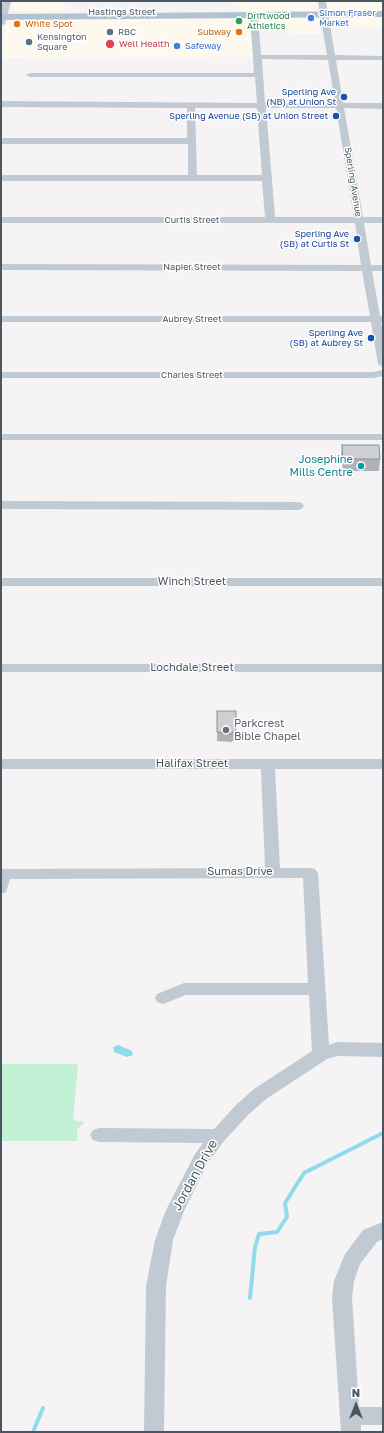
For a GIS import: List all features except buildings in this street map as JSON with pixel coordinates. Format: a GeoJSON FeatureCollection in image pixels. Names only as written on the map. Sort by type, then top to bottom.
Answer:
{"type":"FeatureCollection","features":[{"type":"Feature","properties":{"kind":"main road","name":"Hastings Street"},"geometry":{"type":"LineString","coordinates":[[2,16],[383,14]]}},
{"type":"Feature","properties":{"kind":"street"},"geometry":{"type":"LineString","coordinates":[[2,16],[7,1]]}},
{"type":"Feature","properties":{"kind":"street","name":"Sperling Avenue"},"geometry":{"type":"LineString","coordinates":[[322,1],[367,267],[380,319],[383,364]]}},
{"type":"Feature","properties":{"kind":"street"},"geometry":{"type":"LineString","coordinates":[[254,14],[270,220]]}},
{"type":"Feature","properties":{"kind":"street"},"geometry":{"type":"LineString","coordinates":[[258,57],[383,58]]}},
{"type":"Feature","properties":{"kind":"street"},"geometry":{"type":"LineString","coordinates":[[30,75],[258,75]]}},
{"type":"Feature","properties":{"kind":"street"},"geometry":{"type":"LineString","coordinates":[[1,105],[383,106]]}},
{"type":"Feature","properties":{"kind":"street"},"geometry":{"type":"LineString","coordinates":[[191,106],[193,178]]}},
{"type":"Feature","properties":{"kind":"street"},"geometry":{"type":"LineString","coordinates":[[1,141],[192,141]]}},
{"type":"Feature","properties":{"kind":"street"},"geometry":{"type":"LineString","coordinates":[[1,178],[267,178]]}},
{"type":"Feature","properties":{"kind":"street","name":"Curtis Street"},"geometry":{"type":"LineString","coordinates":[[1,220],[383,220]]}},
{"type":"Feature","properties":{"kind":"street","name":"Napier Street"},"geometry":{"type":"LineString","coordinates":[[1,267],[383,268]]}},
{"type":"Feature","properties":{"kind":"street","name":"Aubrey Street"},"geometry":{"type":"LineString","coordinates":[[1,319],[380,319]]}},
{"type":"Feature","properties":{"kind":"street","name":"Charles Street"},"geometry":{"type":"LineString","coordinates":[[1,375],[373,375],[383,373]]}},
{"type":"Feature","properties":{"kind":"street"},"geometry":{"type":"LineString","coordinates":[[1,437],[383,437]]}},
{"type":"Feature","properties":{"kind":"street"},"geometry":{"type":"LineString","coordinates":[[1,505],[298,506]]}},
{"type":"Feature","properties":{"kind":"street","name":"Winch Street"},"geometry":{"type":"LineString","coordinates":[[1,582],[383,582]]}},
{"type":"Feature","properties":{"kind":"street","name":"Lochdale Street"},"geometry":{"type":"LineString","coordinates":[[1,668],[383,668]]}},
{"type":"Feature","properties":{"kind":"street","name":"Halifax Street"},"geometry":{"type":"LineString","coordinates":[[1,764],[383,764]]}},
{"type":"Feature","properties":{"kind":"street"},"geometry":{"type":"LineString","coordinates":[[268,764],[273,872]]}},
{"type":"Feature","properties":{"kind":"street","name":"Sumas Drive"},"geometry":{"type":"LineString","coordinates":[[1,888],[3,874],[310,873],[321,1054]]}},
{"type":"Feature","properties":{"kind":"street"},"geometry":{"type":"LineString","coordinates":[[163,998],[184,989],[317,989]]}},
{"type":"Feature","properties":{"kind":"street","name":"Jordan Drive"},"geometry":{"type":"LineString","coordinates":[[154,1432],[156,1286],[164,1240],[185,1188],[201,1159],[218,1136],[242,1110],[260,1094],[321,1054],[337,1050],[383,1050]]}},
{"type":"Feature","properties":{"kind":"street"},"geometry":{"type":"LineString","coordinates":[[99,1135],[218,1136]]}},
{"type":"Feature","properties":{"kind":"street"},"geometry":{"type":"LineString","coordinates":[[383,1230],[370,1236],[352,1260],[344,1281],[342,1298],[350,1424],[383,1416]]}},
{"type":"Feature","properties":{"kind":"shaded area"},"geometry":{"type":"Polygon","coordinates":[[[12,1],[60,2],[66,5],[65,11],[17,11],[11,9],[12,1]]]}},
{"type":"Feature","properties":{"kind":"shaded area"},"geometry":{"type":"Polygon","coordinates":[[[239,1],[316,1],[318,10],[239,11],[239,1]]]}},
{"type":"Feature","properties":{"kind":"shaded area"},"geometry":{"type":"Polygon","coordinates":[[[326,1],[383,1],[383,11],[331,11],[328,10],[326,1]]]}},
{"type":"Feature","properties":{"kind":"shaded area"},"geometry":{"type":"Polygon","coordinates":[[[244,17],[248,19],[253,57],[1,58],[1,45],[7,20],[244,17]]]}},
{"type":"Feature","properties":{"kind":"shaded area"},"geometry":{"type":"Polygon","coordinates":[[[318,17],[321,34],[290,34],[289,27],[259,27],[258,19],[318,17]]]}},
{"type":"Feature","properties":{"kind":"shaded area"},"geometry":{"type":"Polygon","coordinates":[[[383,17],[383,27],[331,27],[330,18],[383,17]]]}},
{"type":"Feature","properties":{"kind":"green space"},"geometry":{"type":"Polygon","coordinates":[[[1,1064],[78,1064],[73,1120],[85,1122],[77,1130],[77,1141],[1,1141],[1,1064]]]}},
{"type":"Feature","properties":{"kind":"water"},"geometry":{"type":"Polygon","coordinates":[[[118,1045],[132,1051],[133,1055],[127,1057],[114,1052],[113,1047],[118,1045]]]}},
{"type":"Feature","properties":{"kind":"waterway"},"geometry":{"type":"LineString","coordinates":[[250,1298],[255,1247],[259,1234],[277,1232],[287,1217],[285,1203],[304,1173],[383,1133]]}},
{"type":"Feature","properties":{"kind":"waterway"},"geometry":{"type":"LineString","coordinates":[[33,1432],[43,1408]]}},
{"type":"Feature","properties":{"kind":"place","name":"Simon Fraser Market"},"geometry":{"type":"Point","coordinates":[311,18]}},
{"type":"Feature","properties":{"kind":"place","name":"Driftwood Athletics"},"geometry":{"type":"Point","coordinates":[239,21]}},
{"type":"Feature","properties":{"kind":"place","name":"White Spot"},"geometry":{"type":"Point","coordinates":[17,24]}},
{"type":"Feature","properties":{"kind":"place","name":"RBC"},"geometry":{"type":"Point","coordinates":[110,32]}},
{"type":"Feature","properties":{"kind":"place","name":"Subway"},"geometry":{"type":"Point","coordinates":[239,32]}},
{"type":"Feature","properties":{"kind":"place","name":"Kensington Square"},"geometry":{"type":"Point","coordinates":[29,42]}},
{"type":"Feature","properties":{"kind":"place","name":"Well Health"},"geometry":{"type":"Point","coordinates":[110,44]}},
{"type":"Feature","properties":{"kind":"place","name":"Safeway"},"geometry":{"type":"Point","coordinates":[177,46]}},
{"type":"Feature","properties":{"kind":"place","name":"Sperling Ave (NB) at Union St"},"geometry":{"type":"Point","coordinates":[344,97]}},
{"type":"Feature","properties":{"kind":"place","name":"Sperling Avenue (SB) at Union Street"},"geometry":{"type":"Point","coordinates":[336,116]}},
{"type":"Feature","properties":{"kind":"place","name":"Sperling Ave (SB) at Curtis St"},"geometry":{"type":"Point","coordinates":[357,239]}},
{"type":"Feature","properties":{"kind":"place","name":"Sperling Ave (SB) at Aubrey St"},"geometry":{"type":"Point","coordinates":[371,338]}},
{"type":"Feature","properties":{"kind":"place","name":"Josephine Mills Centre"},"geometry":{"type":"Point","coordinates":[361,466]}},
{"type":"Feature","properties":{"kind":"place","name":"Parkcrest Bible Chapel"},"geometry":{"type":"Point","coordinates":[226,730]}}]}
